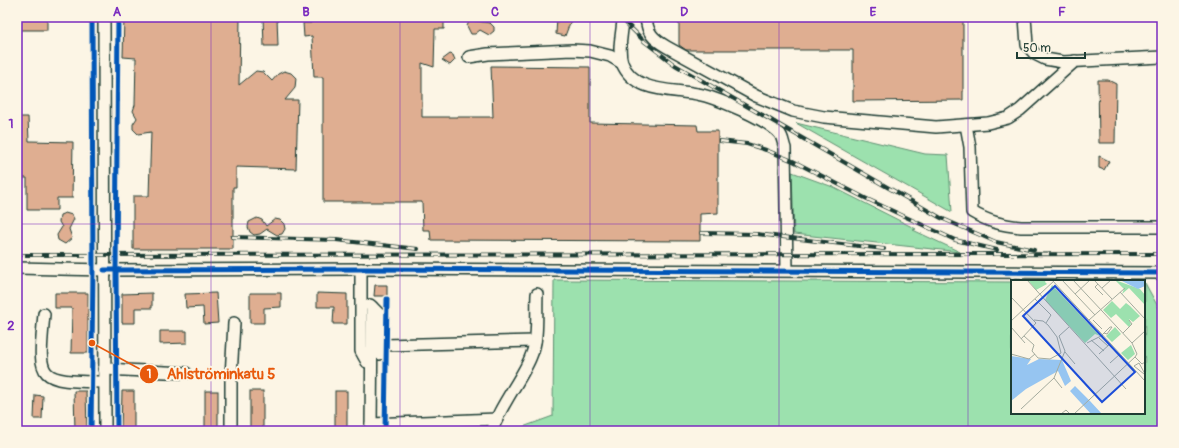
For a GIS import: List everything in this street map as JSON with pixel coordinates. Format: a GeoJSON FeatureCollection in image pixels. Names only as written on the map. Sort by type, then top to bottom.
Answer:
{"type":"FeatureCollection","features":[{"type":"Feature","properties":{"kind":"street"},"geometry":{"type":"LineString","coordinates":[[104,17],[105,431]]}},
{"type":"Feature","properties":{"kind":"street"},"geometry":{"type":"LineString","coordinates":[[623,17],[620,52],[622,63],[628,73],[636,81],[646,85],[709,97],[739,109],[779,133],[785,148],[787,270]]}},
{"type":"Feature","properties":{"kind":"street"},"geometry":{"type":"LineString","coordinates":[[646,17],[648,31],[654,39],[756,96],[793,111],[824,117],[929,127],[988,123],[1008,118],[1020,110],[1075,61]]}},
{"type":"Feature","properties":{"kind":"street"},"geometry":{"type":"LineString","coordinates":[[1025,17],[1027,45],[1035,54],[1045,59],[1075,61],[1162,57]]}},
{"type":"Feature","properties":{"kind":"street"},"geometry":{"type":"LineString","coordinates":[[470,58],[488,54],[572,50],[590,51],[610,56],[622,63]]}},
{"type":"Feature","properties":{"kind":"street"},"geometry":{"type":"LineString","coordinates":[[966,125],[970,147],[972,212],[986,220],[1003,225],[1021,227],[1162,227]]}},
{"type":"Feature","properties":{"kind":"street"},"geometry":{"type":"LineString","coordinates":[[17,268],[104,270],[787,270],[1162,273]]}},
{"type":"Feature","properties":{"kind":"street"},"geometry":{"type":"LineString","coordinates":[[361,269],[361,351],[380,353],[371,368]]}},
{"type":"Feature","properties":{"kind":"street"},"geometry":{"type":"LineString","coordinates":[[493,431],[497,419],[532,356],[535,341],[537,294]]}},
{"type":"Feature","properties":{"kind":"street"},"geometry":{"type":"LineString","coordinates":[[361,296],[372,307],[371,428],[392,423],[497,419]]}},
{"type":"Feature","properties":{"kind":"street"},"geometry":{"type":"LineString","coordinates":[[44,314],[41,365],[45,373],[51,378],[60,381],[104,382]]}},
{"type":"Feature","properties":{"kind":"street"},"geometry":{"type":"LineString","coordinates":[[231,431],[231,377],[234,322]]}},
{"type":"Feature","properties":{"kind":"street"},"geometry":{"type":"LineString","coordinates":[[372,352],[395,344],[535,341]]}},
{"type":"Feature","properties":{"kind":"street"},"geometry":{"type":"LineString","coordinates":[[104,369],[186,373]]}},
{"type":"Feature","properties":{"kind":"green space"},"geometry":{"type":"Polygon","coordinates":[[[796,123],[925,154],[948,155],[952,212],[796,123]]]}},
{"type":"Feature","properties":{"kind":"green space"},"geometry":{"type":"Polygon","coordinates":[[[792,172],[833,187],[916,229],[913,230],[960,252],[794,234],[792,172]]]}},
{"type":"Feature","properties":{"kind":"green space"},"geometry":{"type":"Polygon","coordinates":[[[554,280],[1011,282],[1011,414],[1145,414],[1145,283],[1162,314],[1162,431],[512,431],[553,416],[554,280]]]}},
{"type":"Feature","properties":{"kind":"building"},"geometry":{"type":"Polygon","coordinates":[[[17,17],[47,17],[47,30],[17,30],[17,17]]]}},
{"type":"Feature","properties":{"kind":"building"},"geometry":{"type":"Polygon","coordinates":[[[124,17],[240,17],[239,85],[256,71],[263,72],[272,81],[278,74],[284,71],[291,73],[296,78],[295,88],[285,100],[298,100],[296,169],[236,167],[236,187],[233,187],[233,249],[133,249],[133,196],[149,196],[151,132],[138,134],[133,129],[133,124],[137,118],[133,111],[135,105],[136,58],[123,57],[124,17]]]}},
{"type":"Feature","properties":{"kind":"building"},"geometry":{"type":"Polygon","coordinates":[[[263,17],[277,17],[278,46],[264,46],[263,17]]]}},
{"type":"Feature","properties":{"kind":"building"},"geometry":{"type":"Polygon","coordinates":[[[311,17],[444,17],[444,29],[435,29],[434,67],[422,63],[422,117],[493,117],[491,66],[590,67],[590,123],[697,125],[698,131],[718,131],[718,213],[700,214],[700,241],[431,240],[430,230],[423,230],[422,202],[323,202],[323,77],[314,77],[312,36],[304,37],[303,23],[311,23],[311,17]]]}},
{"type":"Feature","properties":{"kind":"building"},"geometry":{"type":"Polygon","coordinates":[[[557,17],[571,20],[565,36],[556,34],[557,17]]]}},
{"type":"Feature","properties":{"kind":"building"},"geometry":{"type":"Polygon","coordinates":[[[679,17],[963,17],[963,100],[853,101],[853,50],[686,50],[679,45],[679,17]]]}},
{"type":"Feature","properties":{"kind":"building"},"geometry":{"type":"Polygon","coordinates":[[[470,20],[490,23],[494,27],[494,31],[489,35],[480,30],[475,34],[471,34],[467,26],[470,20]]]}},
{"type":"Feature","properties":{"kind":"building"},"geometry":{"type":"Polygon","coordinates":[[[450,54],[453,55],[455,60],[450,65],[442,60],[450,54]]]}},
{"type":"Feature","properties":{"kind":"building"},"geometry":{"type":"Polygon","coordinates":[[[1098,80],[1108,80],[1116,84],[1115,143],[1099,143],[1098,80]]]}},
{"type":"Feature","properties":{"kind":"building"},"geometry":{"type":"Polygon","coordinates":[[[17,117],[28,117],[29,141],[73,142],[72,198],[57,198],[57,210],[27,210],[27,178],[17,178],[17,161],[22,161],[21,140],[17,140],[17,117]]]}},
{"type":"Feature","properties":{"kind":"building"},"geometry":{"type":"Polygon","coordinates":[[[1099,156],[1109,161],[1104,170],[1099,168],[1099,156]]]}},
{"type":"Feature","properties":{"kind":"building"},"geometry":{"type":"Polygon","coordinates":[[[65,213],[72,215],[74,219],[69,229],[72,238],[65,244],[58,240],[57,235],[62,227],[59,222],[60,215],[65,213]]]}},
{"type":"Feature","properties":{"kind":"building"},"geometry":{"type":"Polygon","coordinates":[[[257,218],[262,220],[266,226],[275,219],[280,220],[284,224],[285,229],[282,234],[277,235],[267,229],[260,234],[254,235],[250,232],[248,227],[249,222],[257,218]]]}},
{"type":"Feature","properties":{"kind":"building"},"geometry":{"type":"Polygon","coordinates":[[[375,285],[387,285],[387,296],[374,296],[375,285]]]}},
{"type":"Feature","properties":{"kind":"building"},"geometry":{"type":"Polygon","coordinates":[[[55,293],[88,293],[88,353],[71,353],[72,308],[55,308],[55,293]]]}},
{"type":"Feature","properties":{"kind":"building"},"geometry":{"type":"Polygon","coordinates":[[[152,293],[152,308],[135,308],[135,323],[122,323],[122,294],[152,293]]]}},
{"type":"Feature","properties":{"kind":"building"},"geometry":{"type":"Polygon","coordinates":[[[216,293],[218,323],[204,324],[203,307],[186,308],[185,294],[216,293]]]}},
{"type":"Feature","properties":{"kind":"building"},"geometry":{"type":"Polygon","coordinates":[[[250,293],[281,293],[281,307],[264,308],[264,323],[250,323],[250,293]]]}},
{"type":"Feature","properties":{"kind":"building"},"geometry":{"type":"Polygon","coordinates":[[[317,293],[347,294],[347,324],[333,324],[334,307],[317,307],[317,293]]]}},
{"type":"Feature","properties":{"kind":"building"},"geometry":{"type":"Polygon","coordinates":[[[160,331],[187,331],[187,343],[160,344],[160,331]]]}},
{"type":"Feature","properties":{"kind":"building"},"geometry":{"type":"Polygon","coordinates":[[[74,391],[86,391],[87,431],[75,431],[74,391]]]}},
{"type":"Feature","properties":{"kind":"building"},"geometry":{"type":"Polygon","coordinates":[[[122,391],[134,391],[134,431],[121,431],[122,391]]]}},
{"type":"Feature","properties":{"kind":"building"},"geometry":{"type":"Polygon","coordinates":[[[205,391],[218,391],[218,431],[205,431],[205,391]]]}},
{"type":"Feature","properties":{"kind":"building"},"geometry":{"type":"Polygon","coordinates":[[[250,391],[263,391],[263,431],[250,431],[250,391]]]}},
{"type":"Feature","properties":{"kind":"building"},"geometry":{"type":"Polygon","coordinates":[[[335,391],[347,391],[347,431],[335,431],[335,391]]]}},
{"type":"Feature","properties":{"kind":"building"},"geometry":{"type":"Polygon","coordinates":[[[35,395],[43,396],[42,419],[34,419],[35,395]]]}},
{"type":"Feature","properties":{"kind":"railway"},"geometry":{"type":"LineString","coordinates":[[620,17],[645,42],[675,65],[941,218],[996,242],[1034,250]]}},
{"type":"Feature","properties":{"kind":"railway"},"geometry":{"type":"LineString","coordinates":[[720,141],[747,144],[766,150],[793,161],[865,198],[955,240],[997,250]]}},
{"type":"Feature","properties":{"kind":"railway"},"geometry":{"type":"LineString","coordinates":[[701,233],[757,234],[884,249]]}},
{"type":"Feature","properties":{"kind":"railway"},"geometry":{"type":"LineString","coordinates":[[232,237],[336,240],[418,249]]}},
{"type":"Feature","properties":{"kind":"railway"},"geometry":{"type":"LineString","coordinates":[[17,255],[1162,254]]}},
{"type":"Feature","properties":{"kind":"cycle path"},"geometry":{"type":"LineString","coordinates":[[91,431],[93,269],[92,17]]}},
{"type":"Feature","properties":{"kind":"cycle path"},"geometry":{"type":"LineString","coordinates":[[117,431],[116,270],[118,17]]}},
{"type":"Feature","properties":{"kind":"cycle path"},"geometry":{"type":"LineString","coordinates":[[104,270],[361,269],[1162,273]]}},
{"type":"Feature","properties":{"kind":"cycle path"},"geometry":{"type":"LineString","coordinates":[[385,431],[387,299]]}},
{"type":"Feature","properties":{"kind":"place","name":"Ahlströminkatu 5"},"geometry":{"type":"Point","coordinates":[92,343]}}]}
